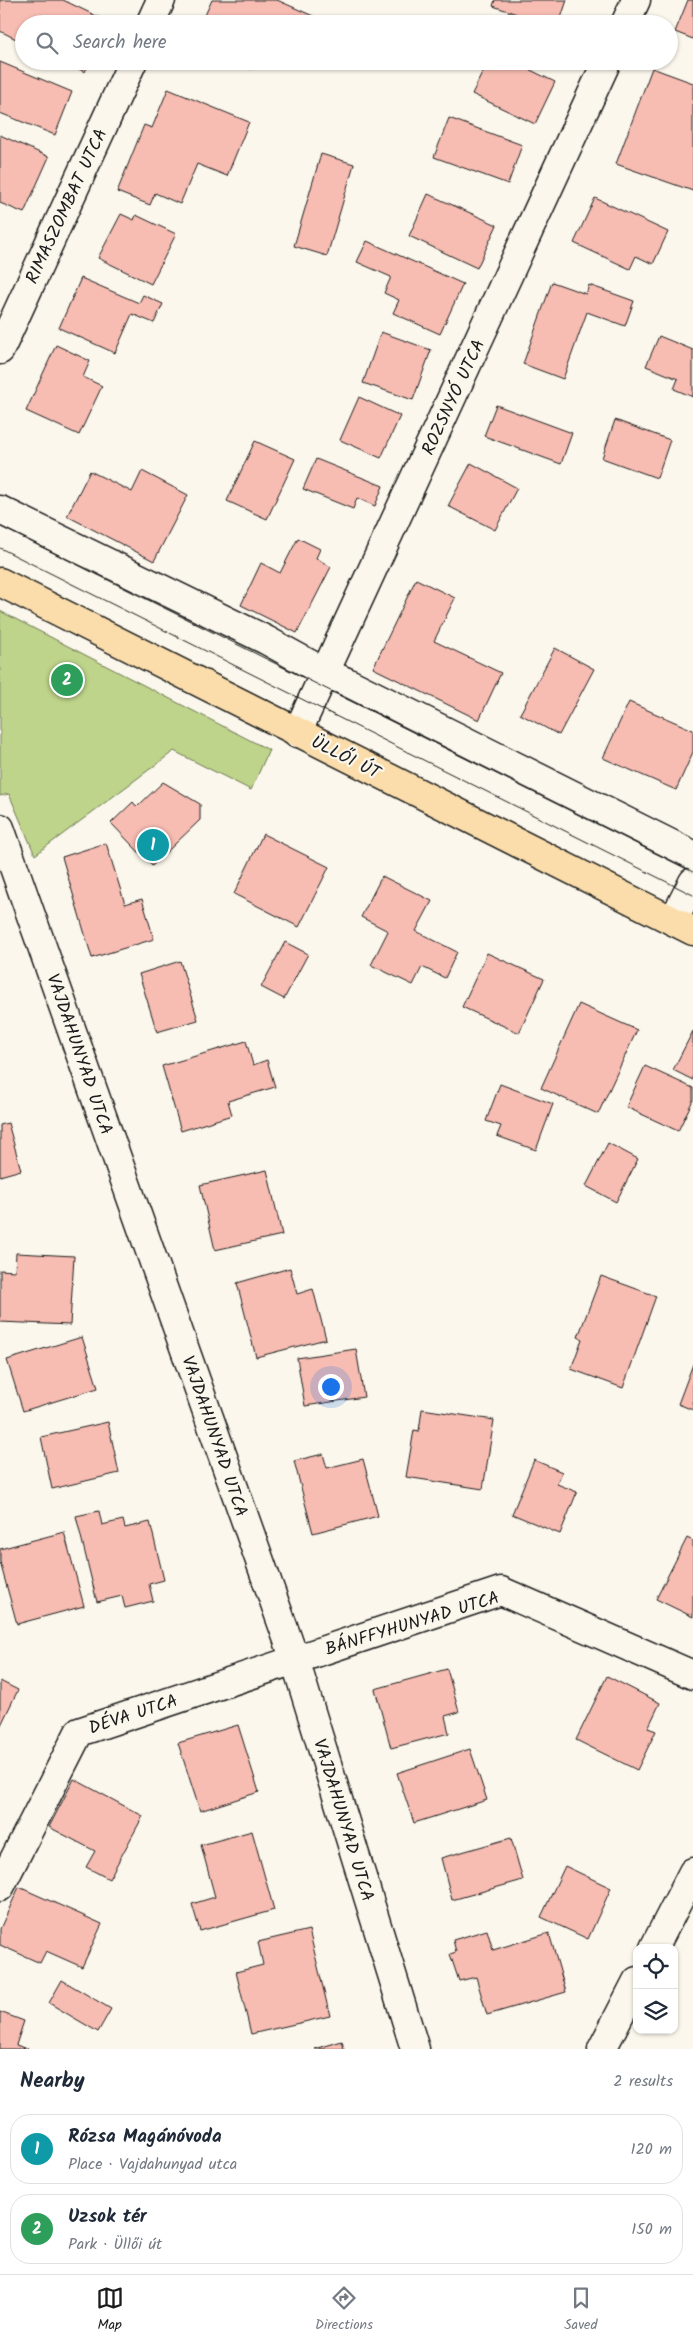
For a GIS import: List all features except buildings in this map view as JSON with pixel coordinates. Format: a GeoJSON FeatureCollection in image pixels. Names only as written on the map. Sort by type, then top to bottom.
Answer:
{"type":"FeatureCollection","features":[{"type":"Feature","properties":{"kind":"main road","name":"ÜLLŐI ÚT"},"geometry":{"type":"LineString","coordinates":[[0,582],[683,926]]}},
{"type":"Feature","properties":{"kind":"street"},"geometry":{"type":"LineString","coordinates":[[154,15],[161,0]]}},
{"type":"Feature","properties":{"kind":"street"},"geometry":{"type":"LineString","coordinates":[[629,15],[636,0]]}},
{"type":"Feature","properties":{"kind":"street","name":"RIMASZOMBAT UTCA"},"geometry":{"type":"LineString","coordinates":[[0,350],[129,70]]}},
{"type":"Feature","properties":{"kind":"street","name":"ROZSNYÓ UTCA"},"geometry":{"type":"LineString","coordinates":[[298,733],[603,70]]}},
{"type":"Feature","properties":{"kind":"street"},"geometry":{"type":"LineString","coordinates":[[0,510],[266,640],[326,673],[356,686],[693,855]]}},
{"type":"Feature","properties":{"kind":"street","name":"VAJDAHUNYAD UTCA"},"geometry":{"type":"LineString","coordinates":[[0,828],[294,1660],[416,2049]]}},
{"type":"Feature","properties":{"kind":"street"},"geometry":{"type":"LineString","coordinates":[[683,926],[693,882]]}},
{"type":"Feature","properties":{"kind":"street","name":"BÁNFFYHUNYAD UTCA"},"geometry":{"type":"LineString","coordinates":[[294,1660],[501,1591],[693,1675]]}},
{"type":"Feature","properties":{"kind":"street","name":"DÉVA UTCA"},"geometry":{"type":"LineString","coordinates":[[0,1887],[80,1732],[294,1660]]}},
{"type":"Feature","properties":{"kind":"street"},"geometry":{"type":"LineString","coordinates":[[656,1944],[693,1872]]}},
{"type":"Feature","properties":{"kind":"street"},"geometry":{"type":"LineString","coordinates":[[602,2049],[633,1989]]}},
{"type":"Feature","properties":{"kind":"green space"},"geometry":{"type":"Polygon","coordinates":[[[0,611],[269,750],[251,790],[174,751],[35,855],[9,794],[0,796],[0,611]]]}},
{"type":"Feature","properties":{"kind":"tram line"},"geometry":{"type":"LineString","coordinates":[[0,526],[693,872]]}},
{"type":"Feature","properties":{"kind":"tram line"},"geometry":{"type":"LineString","coordinates":[[0,548],[693,895]]}},
{"type":"Feature","properties":{"kind":"place","name":"Uzsok tér"},"geometry":{"type":"Point","coordinates":[67,680]}},
{"type":"Feature","properties":{"kind":"place","name":"Rózsa Magánóvoda"},"geometry":{"type":"Point","coordinates":[153,845]}}]}
